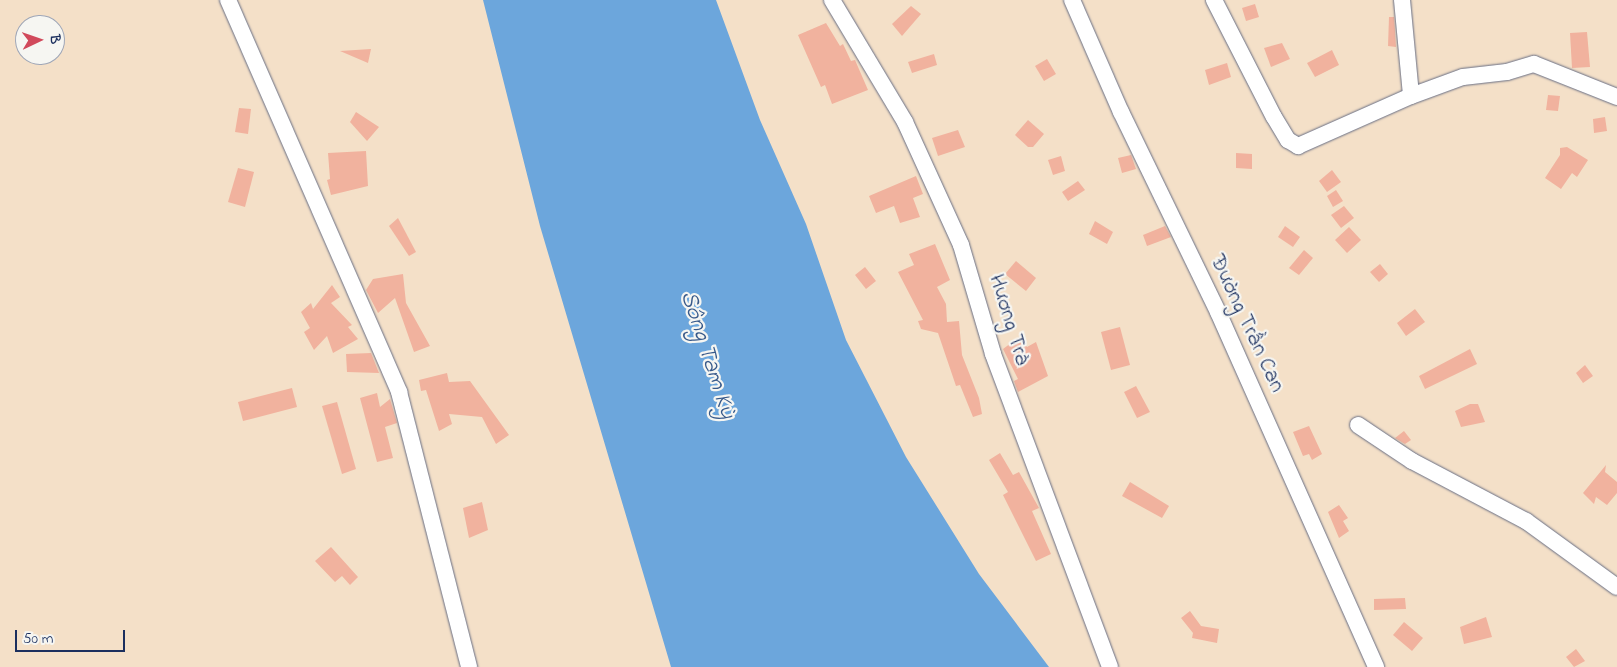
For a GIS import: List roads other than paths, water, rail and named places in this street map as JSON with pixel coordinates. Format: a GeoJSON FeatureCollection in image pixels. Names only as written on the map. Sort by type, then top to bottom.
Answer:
{"type":"FeatureCollection","features":[{"type":"Feature","properties":{"kind":"street"},"geometry":{"type":"LineString","coordinates":[[228,0],[399,392],[469,667]]}},
{"type":"Feature","properties":{"kind":"street","name":"Hương Trà"},"geometry":{"type":"LineString","coordinates":[[832,0],[905,122],[961,246],[993,354],[1110,667]]}},
{"type":"Feature","properties":{"kind":"street","name":"Đường Trần Can"},"geometry":{"type":"LineString","coordinates":[[1072,0],[1121,112],[1218,312],[1376,667]]}},
{"type":"Feature","properties":{"kind":"street"},"geometry":{"type":"LineString","coordinates":[[1214,0],[1274,117],[1292,144],[1304,145],[1411,96],[1463,77],[1534,64],[1617,97]]}},
{"type":"Feature","properties":{"kind":"street"},"geometry":{"type":"LineString","coordinates":[[1402,0],[1411,96]]}},
{"type":"Feature","properties":{"kind":"street"},"geometry":{"type":"LineString","coordinates":[[1358,425],[1412,461],[1526,521],[1617,588]]}},
{"type":"Feature","properties":{"kind":"water","name":"Sông Tam Kỳ"},"geometry":{"type":"Polygon","coordinates":[[[483,0],[716,0],[760,120],[806,224],[846,340],[906,457],[979,574],[1049,667],[671,667],[540,226],[483,0]]]}}]}
